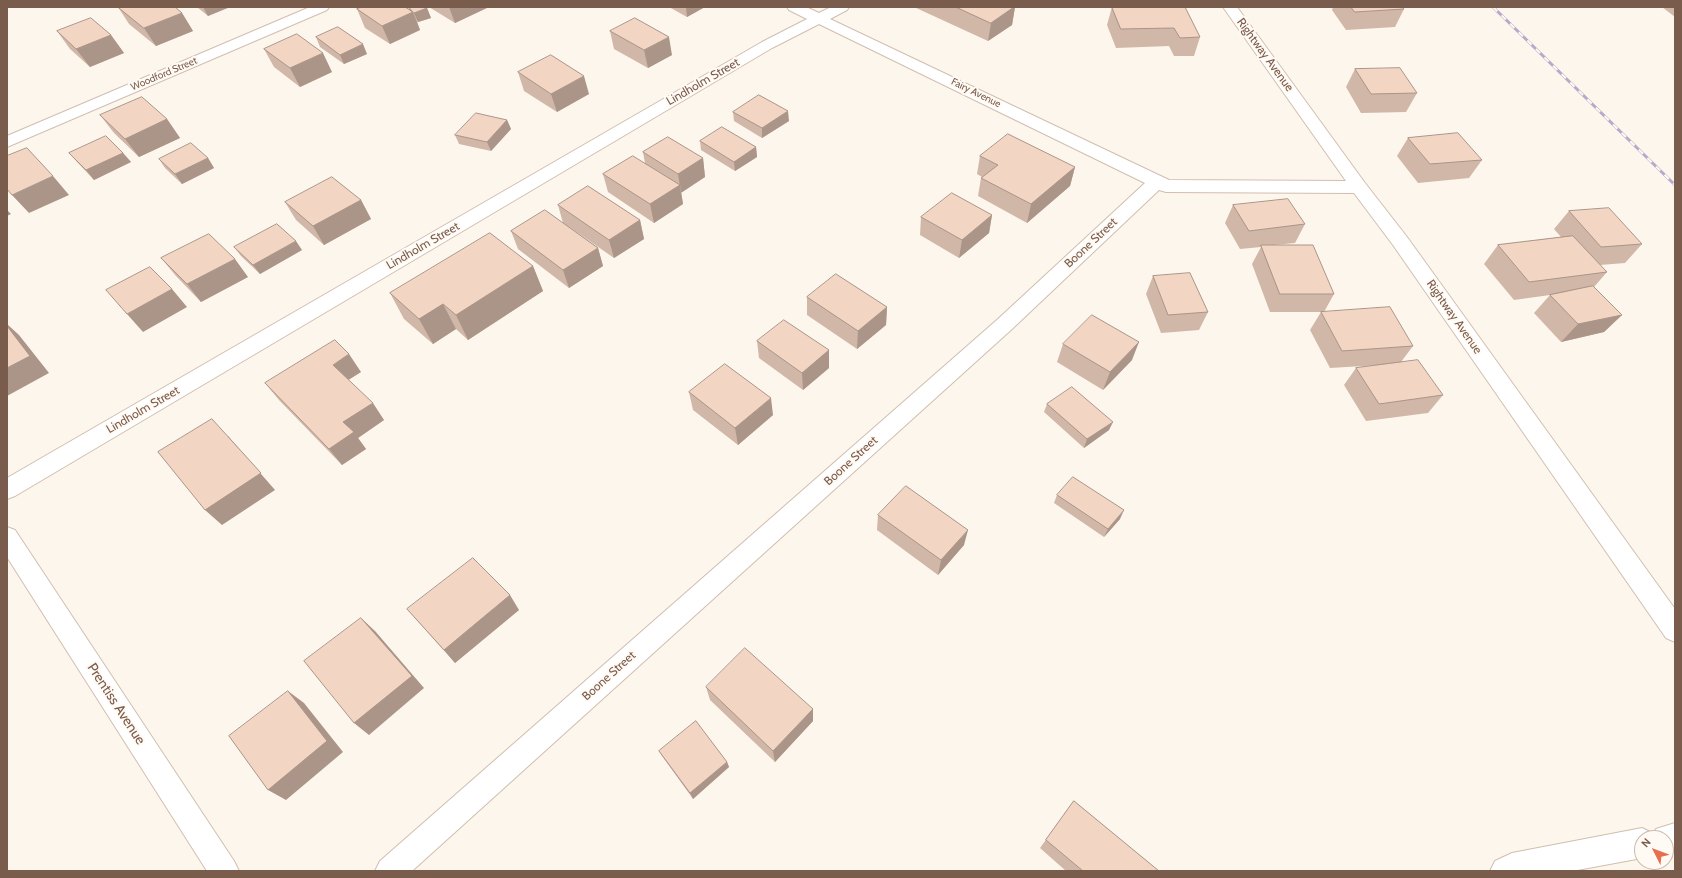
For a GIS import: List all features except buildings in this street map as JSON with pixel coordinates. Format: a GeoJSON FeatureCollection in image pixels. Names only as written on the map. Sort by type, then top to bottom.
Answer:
{"type":"FeatureCollection","features":[{"type":"Feature","properties":{"kind":"street","name":"Woodford Street"},"geometry":{"type":"LineString","coordinates":[[7,142],[322,7]]}},
{"type":"Feature","properties":{"kind":"street","name":"Fairy Avenue"},"geometry":{"type":"LineString","coordinates":[[794,7],[959,85],[1157,182]]}},
{"type":"Feature","properties":{"kind":"street","name":"Lindholm Street"},"geometry":{"type":"LineString","coordinates":[[7,489],[768,45],[842,7]]}},
{"type":"Feature","properties":{"kind":"street","name":"Rightway Avenue"},"geometry":{"type":"LineString","coordinates":[[1230,7],[1359,188],[1400,240],[1675,630]]}},
{"type":"Feature","properties":{"kind":"street"},"geometry":{"type":"LineString","coordinates":[[1157,182],[1166,186],[1359,188]]}},
{"type":"Feature","properties":{"kind":"street","name":"Boone Street"},"geometry":{"type":"LineString","coordinates":[[390,871],[1005,324],[1157,182]]}},
{"type":"Feature","properties":{"kind":"street","name":"Prentiss Avenue"},"geometry":{"type":"LineString","coordinates":[[7,537],[224,871]]}},
{"type":"Feature","properties":{"kind":"street"},"geometry":{"type":"LineString","coordinates":[[1505,871],[1512,868],[1634,845]]}},
{"type":"Feature","properties":{"kind":"railway"},"geometry":{"type":"LineString","coordinates":[[1493,7],[1675,185]]}}]}
